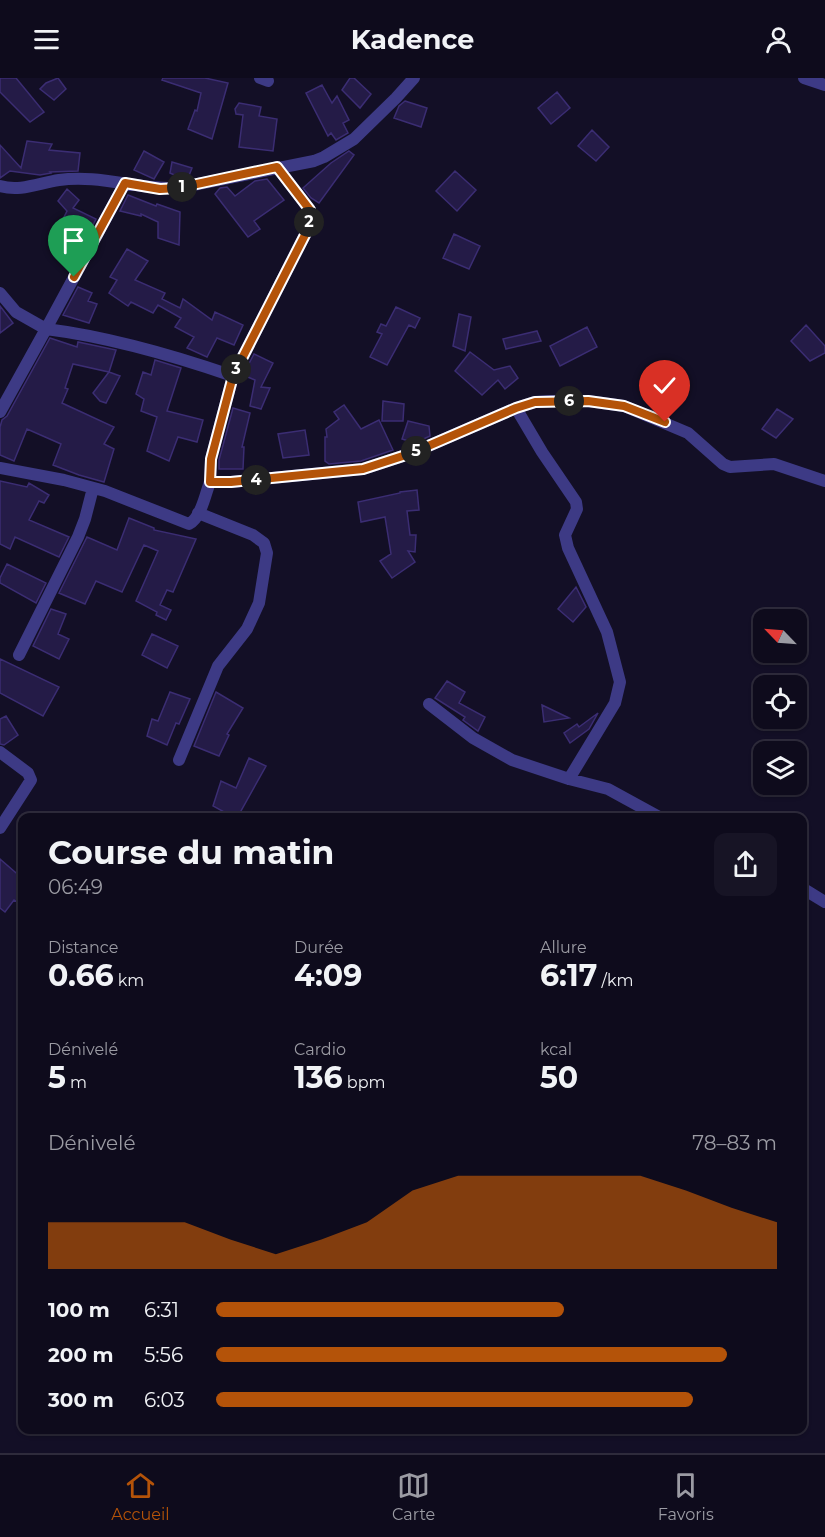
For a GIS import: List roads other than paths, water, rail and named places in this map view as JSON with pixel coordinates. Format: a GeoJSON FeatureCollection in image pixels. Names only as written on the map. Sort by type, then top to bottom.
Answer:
{"type":"FeatureCollection","features":[{"type":"Feature","properties":{"kind":"street"},"geometry":{"type":"LineString","coordinates":[[0,186],[18,188],[70,180],[125,183],[160,189],[178,188],[314,161],[354,139],[414,78]]}},
{"type":"Feature","properties":{"kind":"street"},"geometry":{"type":"LineString","coordinates":[[804,78],[825,85]]}},
{"type":"Feature","properties":{"kind":"street"},"geometry":{"type":"LineString","coordinates":[[0,468],[93,488],[189,524],[194,522],[210,482],[211,459],[233,376],[306,233],[310,210],[277,167]]}},
{"type":"Feature","properties":{"kind":"street"},"geometry":{"type":"LineString","coordinates":[[0,412],[125,183]]}},
{"type":"Feature","properties":{"kind":"street"},"geometry":{"type":"LineString","coordinates":[[0,293],[16,312],[46,328],[118,341],[233,376]]}},
{"type":"Feature","properties":{"kind":"street"},"geometry":{"type":"LineString","coordinates":[[210,482],[363,469],[412,453],[516,408],[535,402],[550,401],[588,401],[624,406],[688,433],[723,464],[730,467],[774,464],[825,481]]}},
{"type":"Feature","properties":{"kind":"street"},"geometry":{"type":"LineString","coordinates":[[516,408],[576,502],[577,509],[565,535],[566,542],[607,632],[620,682],[615,703],[569,779]]}},
{"type":"Feature","properties":{"kind":"street"},"geometry":{"type":"LineString","coordinates":[[19,655],[78,537],[93,488]]}},
{"type":"Feature","properties":{"kind":"street"},"geometry":{"type":"LineString","coordinates":[[179,760],[218,666],[247,629],[259,603],[267,553],[264,543],[253,535],[198,513]]}},
{"type":"Feature","properties":{"kind":"street"},"geometry":{"type":"LineString","coordinates":[[429,704],[473,738],[512,760],[608,789],[652,813]]}},
{"type":"Feature","properties":{"kind":"street"},"geometry":{"type":"LineString","coordinates":[[0,752],[28,773],[31,780],[0,828]]}},
{"type":"Feature","properties":{"kind":"street"},"geometry":{"type":"LineString","coordinates":[[807,891],[825,902]]}}]}
